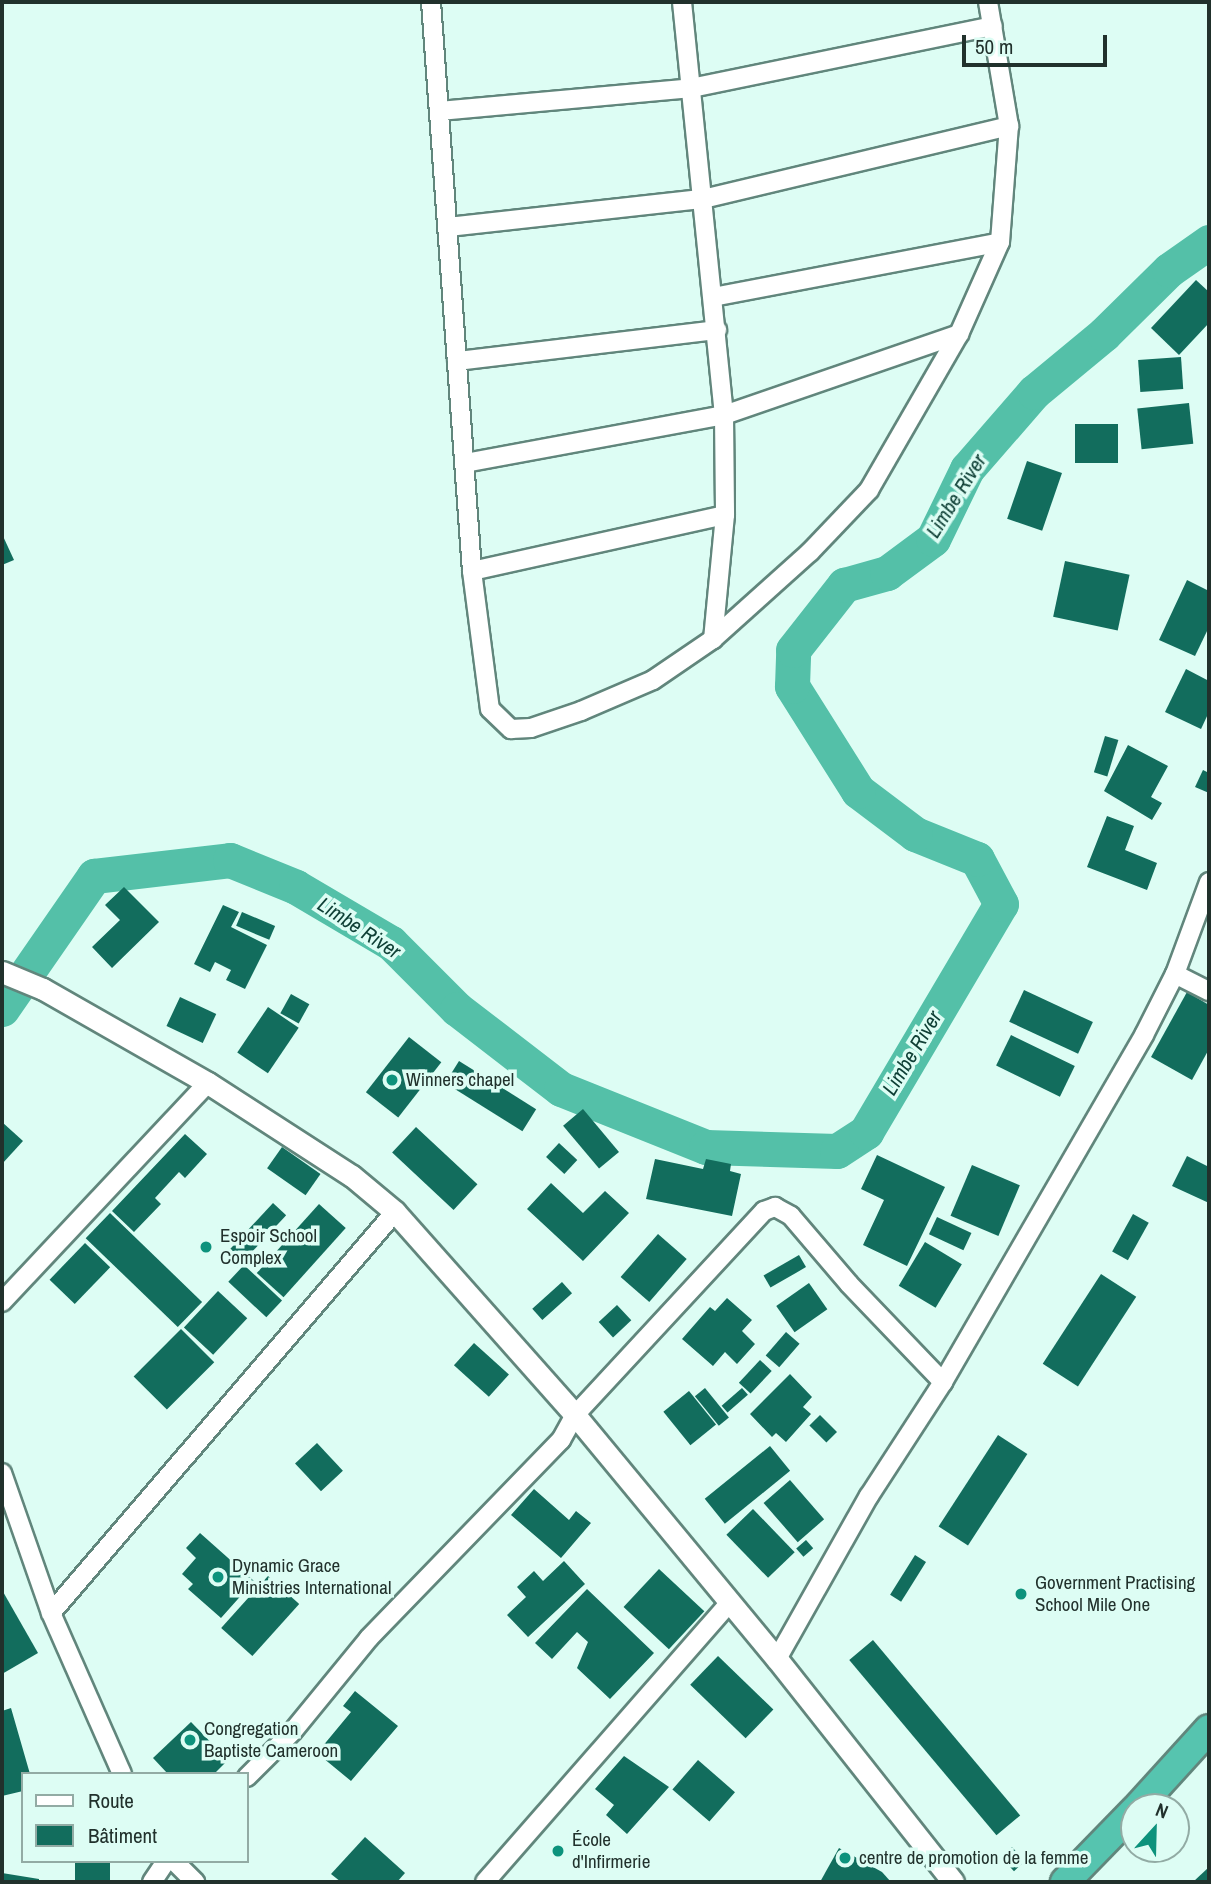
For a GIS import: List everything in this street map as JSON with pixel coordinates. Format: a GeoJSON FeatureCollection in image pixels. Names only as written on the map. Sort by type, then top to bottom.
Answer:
{"type":"FeatureCollection","features":[{"type":"Feature","properties":{"kind":"highway"},"geometry":{"type":"LineString","coordinates":[[1151,1793],[1209,1729]]}},
{"type":"Feature","properties":{"kind":"highway"},"geometry":{"type":"LineString","coordinates":[[1065,1882],[1120,1825]]}},
{"type":"Feature","properties":{"kind":"street"},"geometry":{"type":"LineString","coordinates":[[431,2],[472,571],[490,709],[510,729],[556,720],[653,680],[713,639],[810,552],[869,490],[959,334],[1000,242],[1009,126],[988,2]]}},
{"type":"Feature","properties":{"kind":"street"},"geometry":{"type":"LineString","coordinates":[[683,2],[724,415],[724,515],[713,639]]}},
{"type":"Feature","properties":{"kind":"street"},"geometry":{"type":"LineString","coordinates":[[440,111],[691,88],[993,26]]}},
{"type":"Feature","properties":{"kind":"street"},"geometry":{"type":"LineString","coordinates":[[448,227],[704,199],[1009,126]]}},
{"type":"Feature","properties":{"kind":"street"},"geometry":{"type":"LineString","coordinates":[[713,298],[1000,242]]}},
{"type":"Feature","properties":{"kind":"street"},"geometry":{"type":"LineString","coordinates":[[457,361],[717,330]]}},
{"type":"Feature","properties":{"kind":"street"},"geometry":{"type":"LineString","coordinates":[[465,463],[724,415],[959,334]]}},
{"type":"Feature","properties":{"kind":"street"},"geometry":{"type":"LineString","coordinates":[[472,571],[724,515]]}},
{"type":"Feature","properties":{"kind":"street"},"geometry":{"type":"LineString","coordinates":[[778,1659],[869,1496],[943,1382],[1175,974],[1209,883]]}},
{"type":"Feature","properties":{"kind":"street"},"geometry":{"type":"LineString","coordinates":[[6,973],[43,989],[208,1083],[352,1176],[395,1212],[575,1415],[778,1659],[953,1882]]}},
{"type":"Feature","properties":{"kind":"street"},"geometry":{"type":"LineString","coordinates":[[1175,974],[1209,991]]}},
{"type":"Feature","properties":{"kind":"street"},"geometry":{"type":"LineString","coordinates":[[2,1302],[208,1083]]}},
{"type":"Feature","properties":{"kind":"street"},"geometry":{"type":"LineString","coordinates":[[248,1776],[293,1731],[369,1638],[561,1440],[575,1415],[764,1211],[775,1207],[791,1216],[849,1284],[943,1382]]}},
{"type":"Feature","properties":{"kind":"street"},"geometry":{"type":"LineString","coordinates":[[51,1613],[395,1212]]}},
{"type":"Feature","properties":{"kind":"street"},"geometry":{"type":"LineString","coordinates":[[2,1473],[51,1613],[121,1772]]}},
{"type":"Feature","properties":{"kind":"street"},"geometry":{"type":"LineString","coordinates":[[485,1882],[730,1602]]}},
{"type":"Feature","properties":{"kind":"street"},"geometry":{"type":"LineString","coordinates":[[152,1882],[164,1863]]}},
{"type":"Feature","properties":{"kind":"street"},"geometry":{"type":"LineString","coordinates":[[166,1863],[195,1882]]}},
{"type":"Feature","properties":{"kind":"building"},"geometry":{"type":"Polygon","coordinates":[[[1196,280],[1209,292],[1209,323],[1179,355],[1151,328],[1196,280]]]}},
{"type":"Feature","properties":{"kind":"building"},"geometry":{"type":"Polygon","coordinates":[[[1181,357],[1183,389],[1140,392],[1138,360],[1181,357]]]}},
{"type":"Feature","properties":{"kind":"building"},"geometry":{"type":"Polygon","coordinates":[[[1189,403],[1193,444],[1142,449],[1137,408],[1189,403]]]}},
{"type":"Feature","properties":{"kind":"building"},"geometry":{"type":"Polygon","coordinates":[[[1075,424],[1118,424],[1118,463],[1075,463],[1075,424]]]}},
{"type":"Feature","properties":{"kind":"building"},"geometry":{"type":"Polygon","coordinates":[[[1027,461],[1062,473],[1042,531],[1007,519],[1027,461]]]}},
{"type":"Feature","properties":{"kind":"building"},"geometry":{"type":"Polygon","coordinates":[[[2,534],[14,560],[2,565],[2,534]]]}},
{"type":"Feature","properties":{"kind":"building"},"geometry":{"type":"Polygon","coordinates":[[[1065,561],[1130,575],[1118,630],[1053,617],[1065,561]]]}},
{"type":"Feature","properties":{"kind":"building"},"geometry":{"type":"Polygon","coordinates":[[[1187,580],[1209,591],[1209,627],[1195,656],[1159,640],[1187,580]]]}},
{"type":"Feature","properties":{"kind":"building"},"geometry":{"type":"Polygon","coordinates":[[[1186,669],[1209,681],[1209,712],[1201,729],[1165,712],[1186,669]]]}},
{"type":"Feature","properties":{"kind":"building"},"geometry":{"type":"Polygon","coordinates":[[[1105,736],[1118,740],[1107,776],[1094,772],[1105,736]]]}},
{"type":"Feature","properties":{"kind":"building"},"geometry":{"type":"Polygon","coordinates":[[[1128,745],[1168,766],[1151,797],[1162,803],[1152,820],[1104,791],[1128,745]]]}},
{"type":"Feature","properties":{"kind":"building"},"geometry":{"type":"Polygon","coordinates":[[[1203,770],[1209,773],[1209,793],[1195,787],[1203,770]]]}},
{"type":"Feature","properties":{"kind":"building"},"geometry":{"type":"Polygon","coordinates":[[[1107,816],[1134,826],[1125,850],[1157,863],[1147,890],[1087,867],[1107,816]]]}},
{"type":"Feature","properties":{"kind":"building"},"geometry":{"type":"Polygon","coordinates":[[[124,887],[159,922],[112,968],[92,947],[120,920],[105,905],[124,887]]]}},
{"type":"Feature","properties":{"kind":"building"},"geometry":{"type":"Polygon","coordinates":[[[223,905],[239,912],[231,927],[267,945],[245,989],[226,980],[231,970],[215,962],[210,972],[194,964],[223,905]]]}},
{"type":"Feature","properties":{"kind":"building"},"geometry":{"type":"Polygon","coordinates":[[[242,912],[275,926],[269,940],[236,926],[242,912]]]}},
{"type":"Feature","properties":{"kind":"building"},"geometry":{"type":"Polygon","coordinates":[[[1024,990],[1093,1022],[1078,1054],[1009,1022],[1024,990]]]}},
{"type":"Feature","properties":{"kind":"building"},"geometry":{"type":"Polygon","coordinates":[[[1187,992],[1209,1005],[1209,1049],[1192,1080],[1151,1057],[1187,992]]]}},
{"type":"Feature","properties":{"kind":"building"},"geometry":{"type":"Polygon","coordinates":[[[291,994],[309,1004],[299,1023],[280,1013],[291,994]]]}},
{"type":"Feature","properties":{"kind":"building"},"geometry":{"type":"Polygon","coordinates":[[[180,997],[216,1014],[203,1043],[166,1026],[180,997]]]}},
{"type":"Feature","properties":{"kind":"building"},"geometry":{"type":"Polygon","coordinates":[[[268,1007],[299,1028],[268,1073],[237,1053],[268,1007]]]}},
{"type":"Feature","properties":{"kind":"building"},"geometry":{"type":"Polygon","coordinates":[[[1011,1035],[1075,1066],[1060,1097],[996,1066],[1011,1035]]]}},
{"type":"Feature","properties":{"kind":"building"},"geometry":{"type":"Polygon","coordinates":[[[409,1037],[441,1062],[398,1117],[366,1092],[409,1037]]]}},
{"type":"Feature","properties":{"kind":"building"},"geometry":{"type":"Polygon","coordinates":[[[459,1061],[536,1109],[522,1131],[445,1083],[459,1061]]]}},
{"type":"Feature","properties":{"kind":"building"},"geometry":{"type":"Polygon","coordinates":[[[583,1109],[619,1152],[599,1169],[563,1126],[583,1109]]]}},
{"type":"Feature","properties":{"kind":"building"},"geometry":{"type":"Polygon","coordinates":[[[2,1122],[23,1141],[2,1164],[2,1122]]]}},
{"type":"Feature","properties":{"kind":"building"},"geometry":{"type":"Polygon","coordinates":[[[416,1127],[477,1184],[454,1210],[392,1153],[416,1127]]]}},
{"type":"Feature","properties":{"kind":"building"},"geometry":{"type":"Polygon","coordinates":[[[185,1134],[207,1154],[185,1178],[179,1172],[155,1198],[161,1204],[134,1232],[112,1211],[185,1134]]]}},
{"type":"Feature","properties":{"kind":"building"},"geometry":{"type":"Polygon","coordinates":[[[559,1143],[577,1160],[564,1174],[546,1157],[559,1143]]]}},
{"type":"Feature","properties":{"kind":"building"},"geometry":{"type":"Polygon","coordinates":[[[282,1147],[321,1174],[306,1195],[267,1168],[282,1147]]]}},
{"type":"Feature","properties":{"kind":"building"},"geometry":{"type":"Polygon","coordinates":[[[877,1155],[945,1187],[907,1266],[863,1245],[884,1200],[861,1189],[877,1155]]]}},
{"type":"Feature","properties":{"kind":"building"},"geometry":{"type":"Polygon","coordinates":[[[1187,1156],[1209,1167],[1209,1203],[1172,1186],[1187,1156]]]}},
{"type":"Feature","properties":{"kind":"building"},"geometry":{"type":"Polygon","coordinates":[[[655,1159],[703,1169],[706,1159],[731,1164],[730,1171],[741,1174],[732,1216],[646,1199],[655,1159]]]}},
{"type":"Feature","properties":{"kind":"building"},"geometry":{"type":"Polygon","coordinates":[[[972,1165],[1020,1185],[998,1236],[951,1216],[972,1165]]]}},
{"type":"Feature","properties":{"kind":"building"},"geometry":{"type":"Polygon","coordinates":[[[551,1183],[583,1213],[605,1191],[629,1213],[583,1261],[527,1209],[551,1183]]]}},
{"type":"Feature","properties":{"kind":"building"},"geometry":{"type":"Polygon","coordinates":[[[273,1203],[286,1215],[238,1267],[225,1255],[273,1203]]]}},
{"type":"Feature","properties":{"kind":"building"},"geometry":{"type":"Polygon","coordinates":[[[319,1204],[346,1228],[284,1297],[257,1273],[319,1204]]]}},
{"type":"Feature","properties":{"kind":"building"},"geometry":{"type":"Polygon","coordinates":[[[110,1213],[202,1302],[178,1327],[86,1238],[110,1213]]]}},
{"type":"Feature","properties":{"kind":"building"},"geometry":{"type":"Polygon","coordinates":[[[1133,1214],[1149,1223],[1128,1260],[1112,1252],[1133,1214]]]}},
{"type":"Feature","properties":{"kind":"building"},"geometry":{"type":"Polygon","coordinates":[[[937,1217],[971,1233],[963,1250],[929,1234],[937,1217]]]}},
{"type":"Feature","properties":{"kind":"building"},"geometry":{"type":"Polygon","coordinates":[[[658,1234],[687,1259],[649,1302],[621,1277],[658,1234]]]}},
{"type":"Feature","properties":{"kind":"building"},"geometry":{"type":"Polygon","coordinates":[[[925,1242],[962,1264],[936,1308],[899,1286],[925,1242]]]}},
{"type":"Feature","properties":{"kind":"building"},"geometry":{"type":"Polygon","coordinates":[[[85,1243],[110,1267],[75,1304],[50,1280],[85,1243]]]}},
{"type":"Feature","properties":{"kind":"building"},"geometry":{"type":"Polygon","coordinates":[[[799,1255],[806,1267],[770,1288],[763,1276],[799,1255]]]}},
{"type":"Feature","properties":{"kind":"building"},"geometry":{"type":"Polygon","coordinates":[[[244,1265],[282,1300],[266,1317],[228,1282],[244,1265]]]}},
{"type":"Feature","properties":{"kind":"building"},"geometry":{"type":"Polygon","coordinates":[[[1101,1274],[1136,1297],[1078,1387],[1043,1364],[1101,1274]]]}},
{"type":"Feature","properties":{"kind":"building"},"geometry":{"type":"Polygon","coordinates":[[[562,1282],[572,1293],[542,1320],[532,1309],[562,1282]]]}},
{"type":"Feature","properties":{"kind":"building"},"geometry":{"type":"Polygon","coordinates":[[[809,1283],[827,1309],[795,1332],[776,1306],[809,1283]]]}},
{"type":"Feature","properties":{"kind":"building"},"geometry":{"type":"Polygon","coordinates":[[[218,1291],[247,1318],[213,1355],[184,1328],[218,1291]]]}},
{"type":"Feature","properties":{"kind":"building"},"geometry":{"type":"Polygon","coordinates":[[[727,1298],[752,1320],[742,1331],[755,1344],[737,1364],[725,1352],[713,1366],[682,1339],[710,1307],[715,1311],[727,1298]]]}},
{"type":"Feature","properties":{"kind":"building"},"geometry":{"type":"Polygon","coordinates":[[[617,1305],[631,1320],[613,1337],[599,1322],[617,1305]]]}},
{"type":"Feature","properties":{"kind":"building"},"geometry":{"type":"Polygon","coordinates":[[[181,1329],[214,1362],[167,1410],[134,1376],[181,1329]]]}},
{"type":"Feature","properties":{"kind":"building"},"geometry":{"type":"Polygon","coordinates":[[[786,1332],[800,1344],[779,1367],[766,1355],[786,1332]]]}},
{"type":"Feature","properties":{"kind":"building"},"geometry":{"type":"Polygon","coordinates":[[[474,1343],[509,1374],[489,1397],[454,1365],[474,1343]]]}},
{"type":"Feature","properties":{"kind":"building"},"geometry":{"type":"Polygon","coordinates":[[[760,1360],[772,1371],[751,1394],[739,1383],[760,1360]]]}},
{"type":"Feature","properties":{"kind":"building"},"geometry":{"type":"Polygon","coordinates":[[[790,1374],[812,1397],[803,1407],[811,1414],[786,1442],[776,1433],[772,1437],[750,1414],[790,1374]]]}},
{"type":"Feature","properties":{"kind":"building"},"geometry":{"type":"Polygon","coordinates":[[[705,1388],[729,1418],[719,1426],[695,1396],[705,1388]]]}},
{"type":"Feature","properties":{"kind":"building"},"geometry":{"type":"Polygon","coordinates":[[[742,1388],[748,1395],[728,1413],[722,1406],[742,1388]]]}},
{"type":"Feature","properties":{"kind":"building"},"geometry":{"type":"Polygon","coordinates":[[[689,1391],[716,1424],[690,1445],[663,1412],[689,1391]]]}},
{"type":"Feature","properties":{"kind":"building"},"geometry":{"type":"Polygon","coordinates":[[[820,1415],[837,1432],[826,1443],[809,1426],[820,1415]]]}},
{"type":"Feature","properties":{"kind":"building"},"geometry":{"type":"Polygon","coordinates":[[[998,1435],[1027,1454],[968,1545],[939,1526],[998,1435]]]}},
{"type":"Feature","properties":{"kind":"building"},"geometry":{"type":"Polygon","coordinates":[[[317,1443],[343,1471],[321,1491],[295,1463],[317,1443]]]}},
{"type":"Feature","properties":{"kind":"building"},"geometry":{"type":"Polygon","coordinates":[[[770,1446],[790,1471],[725,1524],[705,1499],[770,1446]]]}},
{"type":"Feature","properties":{"kind":"building"},"geometry":{"type":"Polygon","coordinates":[[[790,1480],[824,1519],[798,1542],[764,1503],[790,1480]]]}},
{"type":"Feature","properties":{"kind":"building"},"geometry":{"type":"Polygon","coordinates":[[[534,1489],[569,1520],[576,1511],[591,1523],[561,1558],[511,1515],[534,1489]]]}},
{"type":"Feature","properties":{"kind":"building"},"geometry":{"type":"Polygon","coordinates":[[[753,1509],[795,1552],[768,1578],[726,1535],[753,1509]]]}},
{"type":"Feature","properties":{"kind":"building","name":"Dynamic Grace Ministries International"},"geometry":{"type":"Polygon","coordinates":[[[200,1533],[254,1581],[221,1618],[188,1589],[193,1584],[182,1574],[196,1558],[186,1548],[200,1533]]]}},
{"type":"Feature","properties":{"kind":"building"},"geometry":{"type":"Polygon","coordinates":[[[806,1540],[813,1548],[803,1557],[796,1549],[806,1540]]]}},
{"type":"Feature","properties":{"kind":"building"},"geometry":{"type":"Polygon","coordinates":[[[915,1555],[926,1562],[901,1602],[890,1595],[915,1555]]]}},
{"type":"Feature","properties":{"kind":"building"},"geometry":{"type":"Polygon","coordinates":[[[564,1561],[585,1584],[528,1637],[507,1615],[526,1597],[517,1587],[534,1571],[543,1581],[564,1561]]]}},
{"type":"Feature","properties":{"kind":"building"},"geometry":{"type":"Polygon","coordinates":[[[659,1569],[704,1611],[669,1649],[624,1607],[659,1569]]]}},
{"type":"Feature","properties":{"kind":"building"},"geometry":{"type":"Polygon","coordinates":[[[268,1576],[299,1604],[252,1656],[221,1628],[268,1576]]]}},
{"type":"Feature","properties":{"kind":"building"},"geometry":{"type":"Polygon","coordinates":[[[587,1589],[654,1653],[610,1699],[577,1668],[588,1642],[577,1632],[552,1659],[535,1643],[587,1589]]]}},
{"type":"Feature","properties":{"kind":"building"},"geometry":{"type":"Polygon","coordinates":[[[2,1590],[38,1653],[2,1674],[2,1590]]]}},
{"type":"Feature","properties":{"kind":"building"},"geometry":{"type":"Polygon","coordinates":[[[873,1640],[1020,1815],[996,1835],[849,1660],[873,1640]]]}},
{"type":"Feature","properties":{"kind":"building"},"geometry":{"type":"Polygon","coordinates":[[[718,1656],[773,1709],[746,1738],[690,1685],[718,1656]]]}},
{"type":"Feature","properties":{"kind":"building"},"geometry":{"type":"Polygon","coordinates":[[[355,1691],[398,1726],[351,1781],[317,1753],[351,1712],[343,1706],[355,1691]]]}},
{"type":"Feature","properties":{"kind":"building"},"geometry":{"type":"Polygon","coordinates":[[[11,1708],[29,1772],[21,1772],[21,1791],[2,1796],[2,1711],[11,1708]]]}},
{"type":"Feature","properties":{"kind":"building","name":"Congregation Baptiste Cameroon"},"geometry":{"type":"Polygon","coordinates":[[[191,1722],[228,1760],[216,1772],[166,1772],[153,1758],[191,1722]]]}},
{"type":"Feature","properties":{"kind":"building"},"geometry":{"type":"Polygon","coordinates":[[[624,1756],[669,1787],[627,1834],[606,1815],[614,1805],[595,1789],[624,1756]]]}},
{"type":"Feature","properties":{"kind":"building"},"geometry":{"type":"Polygon","coordinates":[[[698,1760],[735,1792],[709,1822],[672,1789],[698,1760]]]}},
{"type":"Feature","properties":{"kind":"building"},"geometry":{"type":"Polygon","coordinates":[[[365,1837],[405,1873],[397,1882],[341,1882],[331,1874],[365,1837]]]}},
{"type":"Feature","properties":{"kind":"building"},"geometry":{"type":"Polygon","coordinates":[[[1012,1847],[1025,1861],[1014,1871],[1001,1857],[1012,1847]]]}},
{"type":"Feature","properties":{"kind":"building","name":"centre de promotion de la femme"},"geometry":{"type":"Polygon","coordinates":[[[839,1848],[882,1872],[891,1882],[820,1882],[839,1848]]]}},
{"type":"Feature","properties":{"kind":"building"},"geometry":{"type":"Polygon","coordinates":[[[75,1863],[110,1863],[110,1882],[75,1882],[75,1863]]]}},
{"type":"Feature","properties":{"kind":"building"},"geometry":{"type":"Polygon","coordinates":[[[1209,1867],[1209,1882],[1193,1882],[1209,1867]]]}},
{"type":"Feature","properties":{"kind":"building"},"geometry":{"type":"Polygon","coordinates":[[[2,1873],[39,1879],[39,1882],[2,1882],[2,1873]]]}},
{"type":"Feature","properties":{"kind":"waterway","name":"Limbe River"},"geometry":{"type":"LineString","coordinates":[[2,1009],[94,876],[230,860],[296,887],[391,943],[457,1009],[561,1089],[706,1147],[837,1151],[866,1132],[1001,904],[977,859],[915,834],[858,791],[792,686],[793,650],[844,585],[887,573],[933,539],[967,469],[1034,392],[1104,334],[1169,270],[1209,242]]}},
{"type":"Feature","properties":{"kind":"place","name":"Winners chapel"},"geometry":{"type":"Point","coordinates":[392,1080]}},
{"type":"Feature","properties":{"kind":"place","name":"Espoir School Complex"},"geometry":{"type":"Point","coordinates":[206,1247]}},
{"type":"Feature","properties":{"kind":"place","name":"Dynamic Grace Ministries International"},"geometry":{"type":"Point","coordinates":[218,1577]}},
{"type":"Feature","properties":{"kind":"place","name":"Government Practising School Mile One"},"geometry":{"type":"Point","coordinates":[1021,1594]}},
{"type":"Feature","properties":{"kind":"place","name":"Congregation Baptiste Cameroon"},"geometry":{"type":"Point","coordinates":[190,1740]}},
{"type":"Feature","properties":{"kind":"place","name":"École d'Infirmerie"},"geometry":{"type":"Point","coordinates":[558,1851]}},
{"type":"Feature","properties":{"kind":"place","name":"centre de promotion de la femme"},"geometry":{"type":"Point","coordinates":[845,1858]}}]}
